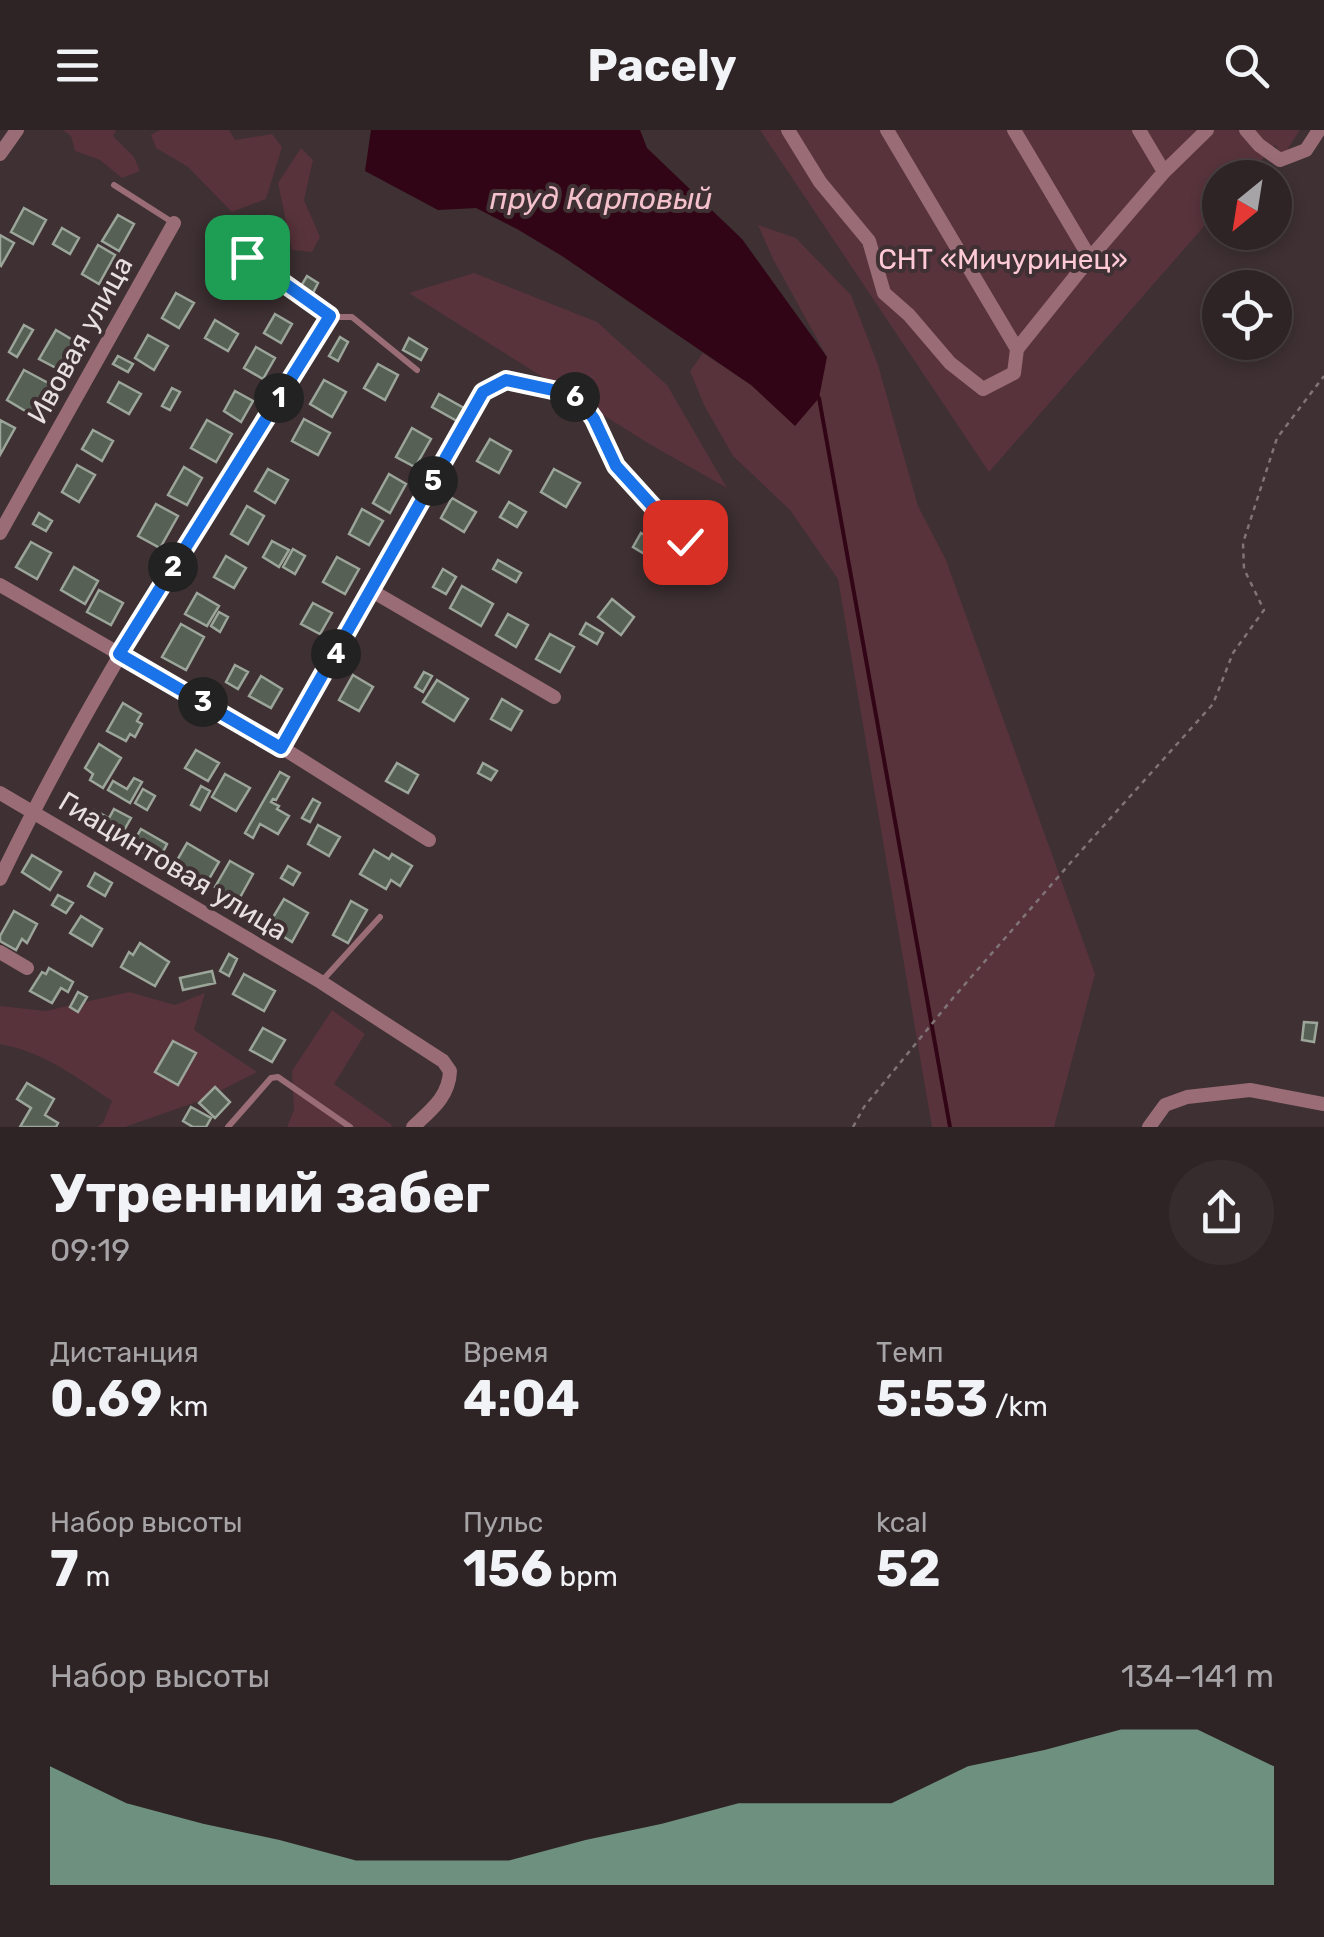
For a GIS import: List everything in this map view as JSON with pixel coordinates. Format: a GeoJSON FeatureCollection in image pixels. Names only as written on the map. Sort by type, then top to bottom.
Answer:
{"type":"FeatureCollection","features":[{"type":"Feature","properties":{"kind":"street"},"geometry":{"type":"LineString","coordinates":[[0,154],[17,130]]}},
{"type":"Feature","properties":{"kind":"street"},"geometry":{"type":"LineString","coordinates":[[788,130],[820,182],[869,241],[884,293],[909,315],[950,363],[984,389],[1014,373],[1018,349],[1090,258],[1164,172],[1207,130]]}},
{"type":"Feature","properties":{"kind":"street"},"geometry":{"type":"LineString","coordinates":[[886,130],[1018,349]]}},
{"type":"Feature","properties":{"kind":"street"},"geometry":{"type":"LineString","coordinates":[[1014,130],[1090,258]]}},
{"type":"Feature","properties":{"kind":"street"},"geometry":{"type":"LineString","coordinates":[[1139,130],[1164,172]]}},
{"type":"Feature","properties":{"kind":"street"},"geometry":{"type":"LineString","coordinates":[[1246,130],[1280,160],[1306,150],[1319,130]]}},
{"type":"Feature","properties":{"kind":"street","name":"Ивовая улица"},"geometry":{"type":"LineString","coordinates":[[0,533],[174,223]]}},
{"type":"Feature","properties":{"kind":"street"},"geometry":{"type":"LineString","coordinates":[[0,879],[32,812],[119,654],[330,316]]}},
{"type":"Feature","properties":{"kind":"street"},"geometry":{"type":"LineString","coordinates":[[281,748],[483,392],[506,380],[579,398],[594,419],[616,466],[685,542]]}},
{"type":"Feature","properties":{"kind":"street"},"geometry":{"type":"LineString","coordinates":[[0,586],[281,748],[428,840]]}},
{"type":"Feature","properties":{"kind":"street"},"geometry":{"type":"LineString","coordinates":[[372,590],[554,697]]}},
{"type":"Feature","properties":{"kind":"street","name":"Гиацинтовая улица"},"geometry":{"type":"LineString","coordinates":[[0,793],[321,982],[443,1061],[450,1070],[449,1084],[442,1098],[414,1127]]}},
{"type":"Feature","properties":{"kind":"street"},"geometry":{"type":"LineString","coordinates":[[0,952],[27,968]]}},
{"type":"Feature","properties":{"kind":"street"},"geometry":{"type":"LineString","coordinates":[[1149,1127],[1165,1105],[1186,1096],[1250,1090],[1324,1104]]}},
{"type":"Feature","properties":{"kind":"lane"},"geometry":{"type":"LineString","coordinates":[[114,185],[174,223]]}},
{"type":"Feature","properties":{"kind":"lane"},"geometry":{"type":"LineString","coordinates":[[247,257],[330,316],[352,317],[417,370]]}},
{"type":"Feature","properties":{"kind":"lane"},"geometry":{"type":"LineString","coordinates":[[321,982],[380,917]]}},
{"type":"Feature","properties":{"kind":"lane"},"geometry":{"type":"LineString","coordinates":[[228,1127],[271,1078],[278,1077],[350,1127]]}},
{"type":"Feature","properties":{"kind":"path"},"geometry":{"type":"LineString","coordinates":[[854,1127],[864,1107],[953,998],[1213,704],[1233,653],[1264,610],[1244,569],[1244,543],[1261,482],[1277,438],[1324,376]]}},
{"type":"Feature","properties":{"kind":"green space"},"geometry":{"type":"Polygon","coordinates":[[[63,130],[116,130],[113,136],[134,157],[140,171],[122,178],[100,160],[75,151],[71,136],[63,130]]]}},
{"type":"Feature","properties":{"kind":"green space"},"geometry":{"type":"Polygon","coordinates":[[[160,130],[229,130],[235,140],[272,134],[282,147],[266,199],[232,212],[188,167],[156,148],[151,135],[160,130]]]}},
{"type":"Feature","properties":{"kind":"green space","name":"СНТ «Мичуринец»"},"geometry":{"type":"Polygon","coordinates":[[[760,130],[1300,130],[1283,156],[1275,145],[1262,160],[1202,160],[1202,229],[989,472],[760,130]]]}},
{"type":"Feature","properties":{"kind":"green space"},"geometry":{"type":"Polygon","coordinates":[[[301,148],[313,160],[304,200],[320,237],[312,252],[292,250],[278,183],[301,148]]]}},
{"type":"Feature","properties":{"kind":"green space"},"geometry":{"type":"Polygon","coordinates":[[[758,225],[796,238],[851,295],[878,365],[918,506],[946,560],[1095,974],[1054,1127],[932,1127],[838,579],[790,510],[733,456],[690,371],[703,353],[751,385],[827,357],[758,225]]]}},
{"type":"Feature","properties":{"kind":"green space"},"geometry":{"type":"Polygon","coordinates":[[[474,273],[597,322],[667,385],[727,488],[651,445],[409,293],[474,273]]]}},
{"type":"Feature","properties":{"kind":"green space"},"geometry":{"type":"Polygon","coordinates":[[[129,992],[175,1005],[205,993],[194,1030],[257,1072],[202,1100],[125,1127],[97,1127],[103,1123],[112,1101],[45,1059],[0,1044],[0,1006],[46,1011],[129,992]]]}},
{"type":"Feature","properties":{"kind":"green space"},"geometry":{"type":"Polygon","coordinates":[[[332,1010],[365,1034],[334,1084],[391,1127],[287,1127],[294,1110],[292,1071],[332,1010]]]}},
{"type":"Feature","properties":{"kind":"water","name":"пруд Карповый"},"geometry":{"type":"Polygon","coordinates":[[[371,130],[640,130],[647,148],[742,239],[827,357],[819,398],[795,426],[751,385],[517,229],[476,208],[438,210],[365,171],[371,130]]]}},
{"type":"Feature","properties":{"kind":"building"},"geometry":{"type":"Polygon","coordinates":[[[24,208],[46,220],[33,244],[11,232],[24,208]]]}},
{"type":"Feature","properties":{"kind":"building"},"geometry":{"type":"Polygon","coordinates":[[[118,215],[134,224],[119,251],[102,241],[118,215]]]}},
{"type":"Feature","properties":{"kind":"building"},"geometry":{"type":"Polygon","coordinates":[[[62,228],[79,238],[70,254],[53,244],[62,228]]]}},
{"type":"Feature","properties":{"kind":"building"},"geometry":{"type":"Polygon","coordinates":[[[0,235],[14,243],[1,266],[0,265],[0,235]]]}},
{"type":"Feature","properties":{"kind":"building"},"geometry":{"type":"Polygon","coordinates":[[[98,245],[115,255],[99,284],[82,274],[98,245]]]}},
{"type":"Feature","properties":{"kind":"building"},"geometry":{"type":"Polygon","coordinates":[[[307,276],[318,283],[313,293],[301,286],[307,276]]]}},
{"type":"Feature","properties":{"kind":"building"},"geometry":{"type":"Polygon","coordinates":[[[176,293],[194,303],[179,328],[162,318],[176,293]]]}},
{"type":"Feature","properties":{"kind":"building"},"geometry":{"type":"Polygon","coordinates":[[[275,314],[292,324],[281,343],[264,333],[275,314]]]}},
{"type":"Feature","properties":{"kind":"building"},"geometry":{"type":"Polygon","coordinates":[[[215,320],[238,334],[228,351],[205,338],[215,320]]]}},
{"type":"Feature","properties":{"kind":"building"},"geometry":{"type":"Polygon","coordinates":[[[24,325],[33,330],[17,357],[9,352],[24,325]]]}},
{"type":"Feature","properties":{"kind":"building"},"geometry":{"type":"Polygon","coordinates":[[[56,330],[76,342],[60,370],[39,359],[56,330]]]}},
{"type":"Feature","properties":{"kind":"building"},"geometry":{"type":"Polygon","coordinates":[[[148,335],[168,346],[154,370],[135,358],[148,335]]]}},
{"type":"Feature","properties":{"kind":"building"},"geometry":{"type":"Polygon","coordinates":[[[340,337],[348,342],[338,361],[329,356],[340,337]]]}},
{"type":"Feature","properties":{"kind":"building"},"geometry":{"type":"Polygon","coordinates":[[[409,338],[427,349],[421,360],[403,350],[409,338]]]}},
{"type":"Feature","properties":{"kind":"building"},"geometry":{"type":"Polygon","coordinates":[[[256,347],[275,358],[263,379],[244,368],[256,347]]]}},
{"type":"Feature","properties":{"kind":"building"},"geometry":{"type":"Polygon","coordinates":[[[118,356],[133,364],[128,372],[113,364],[118,356]]]}},
{"type":"Feature","properties":{"kind":"building"},"geometry":{"type":"Polygon","coordinates":[[[378,364],[398,375],[385,400],[364,388],[378,364]]]}},
{"type":"Feature","properties":{"kind":"building"},"geometry":{"type":"Polygon","coordinates":[[[24,370],[50,384],[32,415],[7,400],[24,370]]]}},
{"type":"Feature","properties":{"kind":"building"},"geometry":{"type":"Polygon","coordinates":[[[324,380],[346,392],[332,417],[310,404],[324,380]]]}},
{"type":"Feature","properties":{"kind":"building"},"geometry":{"type":"Polygon","coordinates":[[[119,382],[141,394],[129,414],[108,402],[119,382]]]}},
{"type":"Feature","properties":{"kind":"building"},"geometry":{"type":"Polygon","coordinates":[[[172,388],[180,392],[170,410],[162,406],[172,388]]]}},
{"type":"Feature","properties":{"kind":"building"},"geometry":{"type":"Polygon","coordinates":[[[235,391],[253,401],[241,422],[224,411],[235,391]]]}},
{"type":"Feature","properties":{"kind":"building"},"geometry":{"type":"Polygon","coordinates":[[[439,394],[464,408],[457,421],[432,407],[439,394]]]}},
{"type":"Feature","properties":{"kind":"building"},"geometry":{"type":"Polygon","coordinates":[[[304,419],[330,433],[318,455],[292,441],[304,419]]]}},
{"type":"Feature","properties":{"kind":"building"},"geometry":{"type":"Polygon","coordinates":[[[0,420],[15,428],[0,455],[0,420]]]}},
{"type":"Feature","properties":{"kind":"building"},"geometry":{"type":"Polygon","coordinates":[[[207,420],[232,434],[216,462],[191,448],[207,420]]]}},
{"type":"Feature","properties":{"kind":"building"},"geometry":{"type":"Polygon","coordinates":[[[412,428],[431,439],[415,467],[396,457],[412,428]]]}},
{"type":"Feature","properties":{"kind":"building"},"geometry":{"type":"Polygon","coordinates":[[[93,430],[113,441],[102,461],[82,449],[93,430]]]}},
{"type":"Feature","properties":{"kind":"building"},"geometry":{"type":"Polygon","coordinates":[[[490,439],[511,451],[499,473],[477,461],[490,439]]]}},
{"type":"Feature","properties":{"kind":"building"},"geometry":{"type":"Polygon","coordinates":[[[77,465],[95,475],[79,502],[62,492],[77,465]]]}},
{"type":"Feature","properties":{"kind":"building"},"geometry":{"type":"Polygon","coordinates":[[[184,467],[202,478],[187,505],[168,495],[184,467]]]}},
{"type":"Feature","properties":{"kind":"building"},"geometry":{"type":"Polygon","coordinates":[[[268,469],[288,480],[275,503],[255,491],[268,469]]]}},
{"type":"Feature","properties":{"kind":"building"},"geometry":{"type":"Polygon","coordinates":[[[554,469],[580,483],[566,507],[541,492],[554,469]]]}},
{"type":"Feature","properties":{"kind":"building"},"geometry":{"type":"Polygon","coordinates":[[[389,474],[406,484],[390,513],[373,503],[389,474]]]}},
{"type":"Feature","properties":{"kind":"building"},"geometry":{"type":"Polygon","coordinates":[[[452,498],[476,512],[464,532],[441,518],[452,498]]]}},
{"type":"Feature","properties":{"kind":"building"},"geometry":{"type":"Polygon","coordinates":[[[509,502],[526,512],[517,527],[500,517],[509,502]]]}},
{"type":"Feature","properties":{"kind":"building"},"geometry":{"type":"Polygon","coordinates":[[[156,504],[178,516],[160,548],[138,536],[156,504]]]}},
{"type":"Feature","properties":{"kind":"building"},"geometry":{"type":"Polygon","coordinates":[[[247,506],[264,516],[248,544],[231,534],[247,506]]]}},
{"type":"Feature","properties":{"kind":"building"},"geometry":{"type":"Polygon","coordinates":[[[362,509],[383,521],[369,545],[349,534],[362,509]]]}},
{"type":"Feature","properties":{"kind":"building"},"geometry":{"type":"Polygon","coordinates":[[[39,513],[52,521],[46,531],[33,524],[39,513]]]}},
{"type":"Feature","properties":{"kind":"building"},"geometry":{"type":"Polygon","coordinates":[[[641,533],[670,549],[661,564],[633,547],[641,533]]]}},
{"type":"Feature","properties":{"kind":"building"},"geometry":{"type":"Polygon","coordinates":[[[272,541],[289,550],[279,567],[263,557],[272,541]]]}},
{"type":"Feature","properties":{"kind":"building"},"geometry":{"type":"Polygon","coordinates":[[[31,542],[51,553],[37,579],[16,567],[31,542]]]}},
{"type":"Feature","properties":{"kind":"building"},"geometry":{"type":"Polygon","coordinates":[[[293,549],[305,556],[295,574],[283,567],[293,549]]]}},
{"type":"Feature","properties":{"kind":"building"},"geometry":{"type":"Polygon","coordinates":[[[226,556],[246,568],[234,588],[214,577],[226,556]]]}},
{"type":"Feature","properties":{"kind":"building"},"geometry":{"type":"Polygon","coordinates":[[[337,557],[359,569],[345,594],[323,582],[337,557]]]}},
{"type":"Feature","properties":{"kind":"building"},"geometry":{"type":"Polygon","coordinates":[[[498,560],[521,573],[516,582],[493,569],[498,560]]]}},
{"type":"Feature","properties":{"kind":"building"},"geometry":{"type":"Polygon","coordinates":[[[74,567],[98,581],[85,604],[61,590],[74,567]]]}},
{"type":"Feature","properties":{"kind":"building"},"geometry":{"type":"Polygon","coordinates":[[[443,569],[456,577],[446,594],[433,587],[443,569]]]}},
{"type":"Feature","properties":{"kind":"building"},"geometry":{"type":"Polygon","coordinates":[[[462,586],[493,604],[481,626],[450,608],[462,586]]]}},
{"type":"Feature","properties":{"kind":"building"},"geometry":{"type":"Polygon","coordinates":[[[99,590],[123,603],[111,625],[87,612],[99,590]]]}},
{"type":"Feature","properties":{"kind":"building"},"geometry":{"type":"Polygon","coordinates":[[[197,593],[219,606],[207,626],[185,614],[197,593]]]}},
{"type":"Feature","properties":{"kind":"building"},"geometry":{"type":"Polygon","coordinates":[[[612,599],[634,617],[621,635],[598,617],[612,599]]]}},
{"type":"Feature","properties":{"kind":"building"},"geometry":{"type":"Polygon","coordinates":[[[313,603],[332,613],[320,634],[301,624],[313,603]]]}},
{"type":"Feature","properties":{"kind":"building"},"geometry":{"type":"Polygon","coordinates":[[[219,612],[228,617],[220,632],[211,626],[219,612]]]}},
{"type":"Feature","properties":{"kind":"building"},"geometry":{"type":"Polygon","coordinates":[[[508,614],[528,625],[516,647],[496,635],[508,614]]]}},
{"type":"Feature","properties":{"kind":"building"},"geometry":{"type":"Polygon","coordinates":[[[586,623],[603,633],[597,644],[580,634],[586,623]]]}},
{"type":"Feature","properties":{"kind":"building"},"geometry":{"type":"Polygon","coordinates":[[[181,624],[204,637],[186,670],[162,657],[181,624]]]}},
{"type":"Feature","properties":{"kind":"building"},"geometry":{"type":"Polygon","coordinates":[[[550,634],[574,647],[560,672],[536,659],[550,634]]]}},
{"type":"Feature","properties":{"kind":"building"},"geometry":{"type":"Polygon","coordinates":[[[235,665],[248,672],[238,689],[226,682],[235,665]]]}},
{"type":"Feature","properties":{"kind":"building"},"geometry":{"type":"Polygon","coordinates":[[[424,672],[432,676],[423,692],[415,687],[424,672]]]}},
{"type":"Feature","properties":{"kind":"building"},"geometry":{"type":"Polygon","coordinates":[[[353,675],[373,687],[359,711],[339,700],[353,675]]]}},
{"type":"Feature","properties":{"kind":"building"},"geometry":{"type":"Polygon","coordinates":[[[261,676],[282,689],[271,708],[249,696],[261,676]]]}},
{"type":"Feature","properties":{"kind":"building"},"geometry":{"type":"Polygon","coordinates":[[[437,680],[468,699],[454,721],[423,702],[437,680]]]}},
{"type":"Feature","properties":{"kind":"building"},"geometry":{"type":"Polygon","coordinates":[[[502,699],[522,711],[511,730],[491,719],[502,699]]]}},
{"type":"Feature","properties":{"kind":"building"},"geometry":{"type":"Polygon","coordinates":[[[123,703],[141,714],[137,721],[142,724],[135,737],[130,734],[126,741],[107,731],[123,703]]]}},
{"type":"Feature","properties":{"kind":"building"},"geometry":{"type":"Polygon","coordinates":[[[99,744],[121,758],[103,788],[90,780],[93,774],[85,768],[99,744]]]}},
{"type":"Feature","properties":{"kind":"building"},"geometry":{"type":"Polygon","coordinates":[[[196,750],[219,763],[208,781],[185,768],[196,750]]]}},
{"type":"Feature","properties":{"kind":"building"},"geometry":{"type":"Polygon","coordinates":[[[397,763],[418,775],[408,793],[386,781],[397,763]]]}},
{"type":"Feature","properties":{"kind":"building"},"geometry":{"type":"Polygon","coordinates":[[[483,763],[497,771],[491,780],[478,773],[483,763]]]}},
{"type":"Feature","properties":{"kind":"building"},"geometry":{"type":"Polygon","coordinates":[[[280,772],[289,777],[271,802],[289,816],[278,834],[260,824],[253,838],[245,833],[280,772]]]}},
{"type":"Feature","properties":{"kind":"building"},"geometry":{"type":"Polygon","coordinates":[[[225,774],[250,788],[236,811],[212,797],[225,774]]]}},
{"type":"Feature","properties":{"kind":"building"},"geometry":{"type":"Polygon","coordinates":[[[134,778],[142,782],[130,803],[108,790],[113,781],[127,789],[134,778]]]}},
{"type":"Feature","properties":{"kind":"building"},"geometry":{"type":"Polygon","coordinates":[[[201,786],[210,791],[200,810],[191,805],[201,786]]]}},
{"type":"Feature","properties":{"kind":"building"},"geometry":{"type":"Polygon","coordinates":[[[143,789],[155,796],[147,810],[135,803],[143,789]]]}},
{"type":"Feature","properties":{"kind":"building"},"geometry":{"type":"Polygon","coordinates":[[[313,799],[320,803],[310,822],[302,818],[313,799]]]}},
{"type":"Feature","properties":{"kind":"building"},"geometry":{"type":"Polygon","coordinates":[[[114,809],[131,818],[119,839],[88,822],[94,810],[109,818],[114,809]]]}},
{"type":"Feature","properties":{"kind":"building"},"geometry":{"type":"Polygon","coordinates":[[[318,825],[340,837],[329,856],[308,844],[318,825]]]}},
{"type":"Feature","properties":{"kind":"building"},"geometry":{"type":"Polygon","coordinates":[[[141,829],[167,844],[158,862],[131,846],[141,829]]]}},
{"type":"Feature","properties":{"kind":"building"},"geometry":{"type":"Polygon","coordinates":[[[187,843],[219,862],[205,886],[181,871],[184,867],[176,862],[187,843]]]}},
{"type":"Feature","properties":{"kind":"building"},"geometry":{"type":"Polygon","coordinates":[[[374,850],[389,859],[392,854],[412,866],[400,886],[391,880],[386,889],[360,874],[374,850]]]}},
{"type":"Feature","properties":{"kind":"building"},"geometry":{"type":"Polygon","coordinates":[[[32,855],[61,872],[50,890],[22,872],[32,855]]]}},
{"type":"Feature","properties":{"kind":"building"},"geometry":{"type":"Polygon","coordinates":[[[230,861],[253,874],[238,901],[215,887],[230,861]]]}},
{"type":"Feature","properties":{"kind":"building"},"geometry":{"type":"Polygon","coordinates":[[[288,866],[300,873],[293,885],[281,878],[288,866]]]}},
{"type":"Feature","properties":{"kind":"building"},"geometry":{"type":"Polygon","coordinates":[[[95,873],[112,883],[105,896],[88,886],[95,873]]]}},
{"type":"Feature","properties":{"kind":"building"},"geometry":{"type":"Polygon","coordinates":[[[58,895],[73,903],[66,913],[52,905],[58,895]]]}},
{"type":"Feature","properties":{"kind":"building"},"geometry":{"type":"Polygon","coordinates":[[[284,899],[308,913],[292,942],[281,935],[286,927],[272,919],[284,899]]]}},
{"type":"Feature","properties":{"kind":"building"},"geometry":{"type":"Polygon","coordinates":[[[351,901],[367,910],[348,943],[333,935],[351,901]]]}},
{"type":"Feature","properties":{"kind":"building"},"geometry":{"type":"Polygon","coordinates":[[[14,911],[37,924],[27,943],[22,939],[16,950],[0,941],[14,911]]]}},
{"type":"Feature","properties":{"kind":"building"},"geometry":{"type":"Polygon","coordinates":[[[81,916],[102,929],[92,946],[70,933],[81,916]]]}},
{"type":"Feature","properties":{"kind":"building"},"geometry":{"type":"Polygon","coordinates":[[[140,943],[169,962],[155,986],[121,967],[129,952],[133,955],[140,943]]]}},
{"type":"Feature","properties":{"kind":"building"},"geometry":{"type":"Polygon","coordinates":[[[229,954],[237,959],[229,976],[220,971],[229,954]]]}},
{"type":"Feature","properties":{"kind":"building"},"geometry":{"type":"Polygon","coordinates":[[[49,968],[73,982],[68,992],[61,988],[52,1003],[30,991],[49,968]]]}},
{"type":"Feature","properties":{"kind":"building"},"geometry":{"type":"Polygon","coordinates":[[[212,971],[215,983],[183,990],[180,978],[212,971]]]}},
{"type":"Feature","properties":{"kind":"building"},"geometry":{"type":"Polygon","coordinates":[[[244,974],[275,991],[264,1011],[233,994],[244,974]]]}},
{"type":"Feature","properties":{"kind":"building"},"geometry":{"type":"Polygon","coordinates":[[[78,992],[87,997],[78,1012],[70,1007],[78,992]]]}},
{"type":"Feature","properties":{"kind":"building"},"geometry":{"type":"Polygon","coordinates":[[[1304,1022],[1317,1023],[1314,1042],[1302,1040],[1304,1022]]]}},
{"type":"Feature","properties":{"kind":"building"},"geometry":{"type":"Polygon","coordinates":[[[263,1028],[285,1040],[272,1062],[250,1050],[263,1028]]]}},
{"type":"Feature","properties":{"kind":"building"},"geometry":{"type":"Polygon","coordinates":[[[173,1041],[196,1053],[178,1085],[155,1072],[173,1041]]]}},
{"type":"Feature","properties":{"kind":"building"},"geometry":{"type":"Polygon","coordinates":[[[27,1083],[54,1099],[45,1115],[58,1123],[56,1127],[20,1127],[31,1108],[17,1099],[27,1083]]]}},
{"type":"Feature","properties":{"kind":"building"},"geometry":{"type":"Polygon","coordinates":[[[215,1087],[230,1102],[215,1118],[199,1103],[215,1087]]]}},
{"type":"Feature","properties":{"kind":"building"},"geometry":{"type":"Polygon","coordinates":[[[191,1107],[211,1118],[206,1127],[193,1127],[183,1121],[191,1107]]]}},
{"type":"Feature","properties":{"kind":"waterway"},"geometry":{"type":"LineString","coordinates":[[819,398],[950,1127]]}},
{"type":"Feature","properties":{"kind":"route"},"geometry":{"type":"LineString","coordinates":[[247,257],[330,316],[119,654],[281,748],[483,392],[506,380],[579,398],[594,419],[616,466],[685,542]]}}]}
